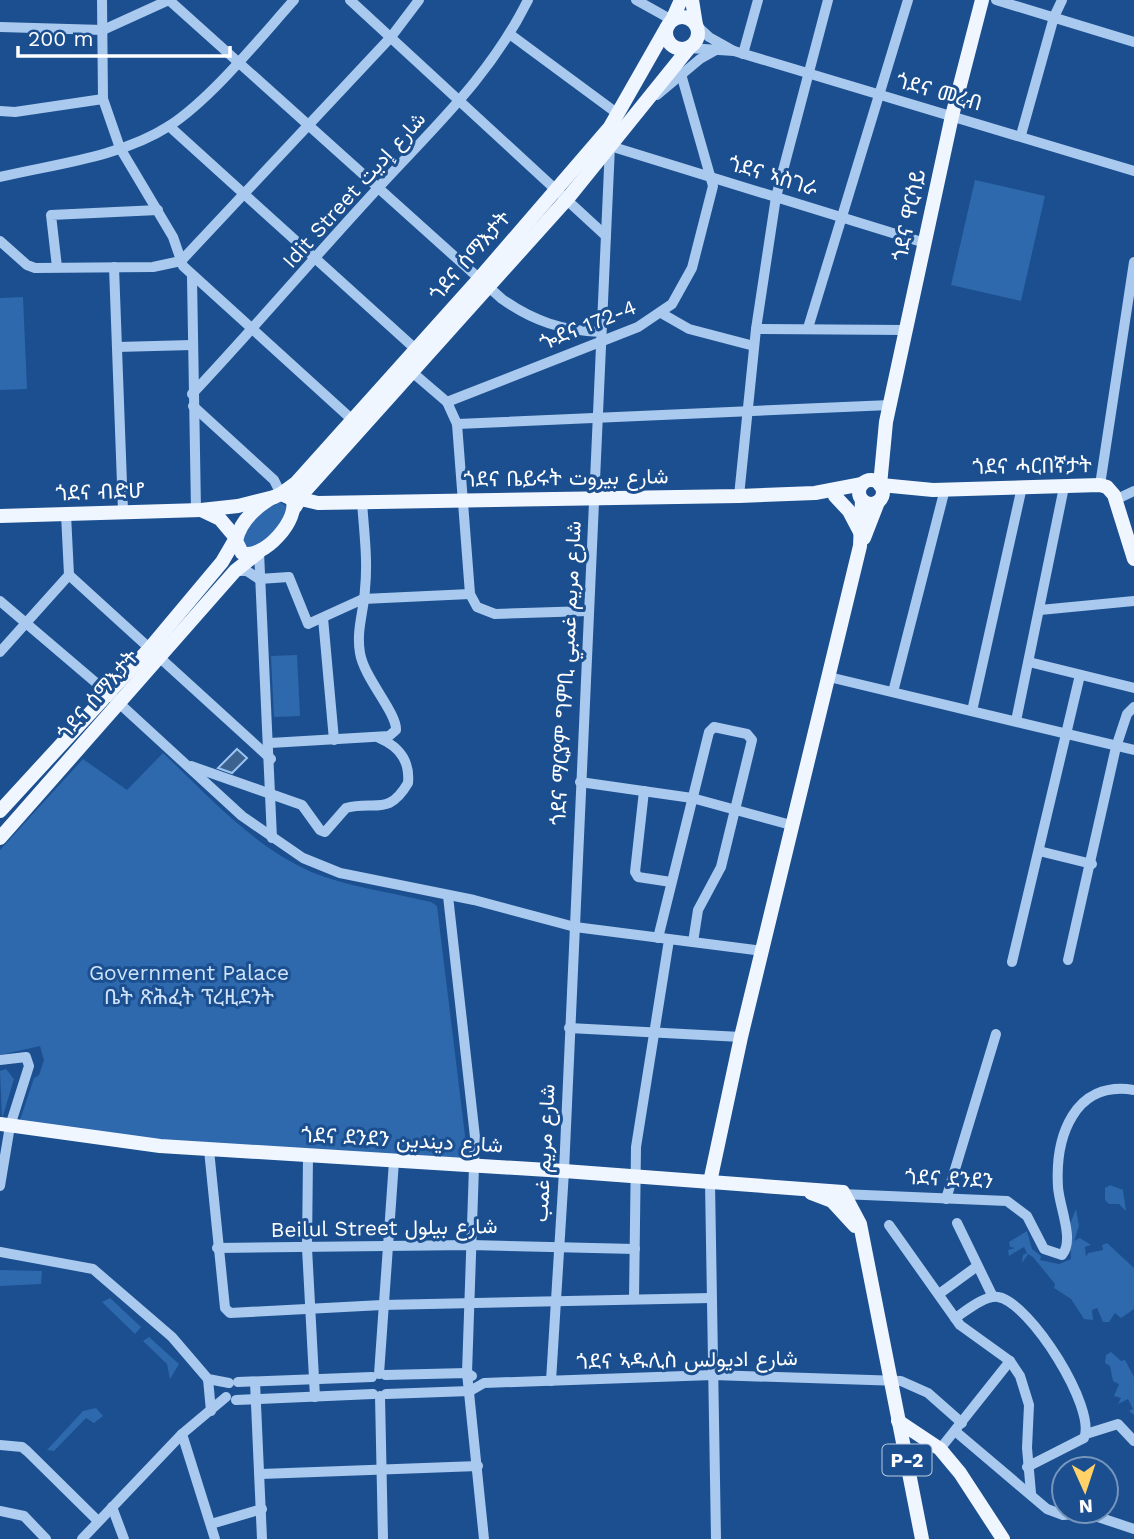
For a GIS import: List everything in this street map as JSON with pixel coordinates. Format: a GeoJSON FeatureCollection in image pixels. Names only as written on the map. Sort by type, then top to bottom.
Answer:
{"type":"FeatureCollection","features":[{"type":"Feature","properties":{"kind":"main road","name":"ጎደና ሰማእታት"},"geometry":{"type":"LineString","coordinates":[[562,193],[614,120],[681,0]]}},
{"type":"Feature","properties":{"kind":"main road"},"geometry":{"type":"LineString","coordinates":[[692,0],[698,35],[689,48],[678,49],[669,43],[670,24],[682,17],[696,24]]}},
{"type":"Feature","properties":{"kind":"main road","name":"ጎደና ዋርሳይ"},"geometry":{"type":"LineString","coordinates":[[710,1182],[741,1037],[829,677],[883,441],[952,116],[982,0]]}},
{"type":"Feature","properties":{"kind":"main road","name":"ጎደና ሰማእታት"},"geometry":{"type":"LineString","coordinates":[[357,424],[562,193],[610,146],[689,48]]}},
{"type":"Feature","properties":{"kind":"main road","name":"ጎደና ሰማእታት"},"geometry":{"type":"LineString","coordinates":[[0,838],[19,818],[113,698],[154,652],[235,571],[259,552],[296,483],[412,372],[421,354]]}},
{"type":"Feature","properties":{"kind":"main road","name":"ጎደና ሓርበኛታት"},"geometry":{"type":"LineString","coordinates":[[814,493],[1100,485],[1107,487],[1115,500],[1134,559]]}},
{"type":"Feature","properties":{"kind":"main road"},"geometry":{"type":"LineString","coordinates":[[814,493],[835,496],[871,492]]}},
{"type":"Feature","properties":{"kind":"main road","name":"ጎደና ቤይሩት شارع بيروت"},"geometry":{"type":"LineString","coordinates":[[288,501],[318,503],[814,493]]}},
{"type":"Feature","properties":{"kind":"main road"},"geometry":{"type":"LineString","coordinates":[[835,496],[849,511],[860,539]]}},
{"type":"Feature","properties":{"kind":"main road","name":"ጎደና ሰማእታት"},"geometry":{"type":"LineString","coordinates":[[154,652],[222,562],[252,513],[288,501]]}},
{"type":"Feature","properties":{"kind":"main road","name":"ጎደና ብድሆ"},"geometry":{"type":"LineString","coordinates":[[0,516],[198,510],[288,501]]}},
{"type":"Feature","properties":{"kind":"main road"},"geometry":{"type":"LineString","coordinates":[[198,510],[220,519],[236,538],[242,553],[250,555],[259,552]]}},
{"type":"Feature","properties":{"kind":"main road","name":"ጎደና ሰማእታት"},"geometry":{"type":"LineString","coordinates":[[2,805],[113,698]]}},
{"type":"Feature","properties":{"kind":"main road","name":"ጎደና ደንደን شارع ديندين"},"geometry":{"type":"LineString","coordinates":[[5,1125],[209,1150],[564,1171],[803,1190],[845,1201]]}},
{"type":"Feature","properties":{"kind":"main road"},"geometry":{"type":"LineString","coordinates":[[715,1151],[723,1169],[744,1185]]}},
{"type":"Feature","properties":{"kind":"main road"},"geometry":{"type":"LineString","coordinates":[[845,1201],[862,1237],[891,1381]]}},
{"type":"Feature","properties":{"kind":"main road","name":"P-2"},"geometry":{"type":"LineString","coordinates":[[891,1381],[922,1539]]}},
{"type":"Feature","properties":{"kind":"main road"},"geometry":{"type":"LineString","coordinates":[[898,1421],[940,1449],[960,1473],[1003,1539]]}},
{"type":"Feature","properties":{"kind":"street"},"geometry":{"type":"LineString","coordinates":[[102,0],[103,99],[120,148],[177,245],[181,261],[192,277],[357,424]]}},
{"type":"Feature","properties":{"kind":"street"},"geometry":{"type":"LineString","coordinates":[[0,27],[103,30],[169,0],[484,283],[536,320],[601,337]]}},
{"type":"Feature","properties":{"kind":"street"},"geometry":{"type":"LineString","coordinates":[[0,177],[120,148],[169,126],[239,61],[294,0]]}},
{"type":"Feature","properties":{"kind":"street"},"geometry":{"type":"LineString","coordinates":[[350,0],[606,236]]}},
{"type":"Feature","properties":{"kind":"street"},"geometry":{"type":"LineString","coordinates":[[0,241],[27,265],[153,267],[181,261],[391,37],[419,0]]}},
{"type":"Feature","properties":{"kind":"street","name":"Idit Street شارع إديت"},"geometry":{"type":"LineString","coordinates":[[192,394],[253,330],[378,188],[462,101],[511,34],[528,0]]}},
{"type":"Feature","properties":{"kind":"street"},"geometry":{"type":"LineString","coordinates":[[636,0],[670,24]]}},
{"type":"Feature","properties":{"kind":"street"},"geometry":{"type":"LineString","coordinates":[[738,52],[758,0]]}},
{"type":"Feature","properties":{"kind":"street"},"geometry":{"type":"LineString","coordinates":[[739,496],[756,329],[776,197],[828,0]]}},
{"type":"Feature","properties":{"kind":"street"},"geometry":{"type":"LineString","coordinates":[[808,328],[908,0]]}},
{"type":"Feature","properties":{"kind":"street"},"geometry":{"type":"LineString","coordinates":[[996,0],[1133,37]]}},
{"type":"Feature","properties":{"kind":"street"},"geometry":{"type":"LineString","coordinates":[[1021,135],[1054,17],[1062,0]]}},
{"type":"Feature","properties":{"kind":"street"},"geometry":{"type":"LineString","coordinates":[[696,24],[709,37],[738,52]]}},
{"type":"Feature","properties":{"kind":"street"},"geometry":{"type":"LineString","coordinates":[[511,34],[614,120]]}},
{"type":"Feature","properties":{"kind":"street"},"geometry":{"type":"LineString","coordinates":[[689,48],[738,52]]}},
{"type":"Feature","properties":{"kind":"street"},"geometry":{"type":"LineString","coordinates":[[637,114],[681,74],[716,50]]}},
{"type":"Feature","properties":{"kind":"street","name":"ጎደና መረብ"},"geometry":{"type":"LineString","coordinates":[[738,52],[1134,171]]}},
{"type":"Feature","properties":{"kind":"street","name":"ጐደና 172-4"},"geometry":{"type":"LineString","coordinates":[[447,402],[601,337],[638,327],[672,304],[692,268],[711,201],[712,177],[681,74]]}},
{"type":"Feature","properties":{"kind":"street"},"geometry":{"type":"LineString","coordinates":[[0,111],[15,112],[103,99]]}},
{"type":"Feature","properties":{"kind":"street","name":"ጎደና ማርያም ግምቢ شارع مريم غمبي"},"geometry":{"type":"LineString","coordinates":[[575,927],[610,146],[614,120]]}},
{"type":"Feature","properties":{"kind":"street"},"geometry":{"type":"LineString","coordinates":[[169,126],[243,196],[421,354]]}},
{"type":"Feature","properties":{"kind":"street","name":"ጎደና ኣስገራ"},"geometry":{"type":"LineString","coordinates":[[610,146],[925,243]]}},
{"type":"Feature","properties":{"kind":"street"},"geometry":{"type":"LineString","coordinates":[[57,267],[51,215],[158,210]]}},
{"type":"Feature","properties":{"kind":"street"},"geometry":{"type":"LineString","coordinates":[[1100,485],[1134,262]]}},
{"type":"Feature","properties":{"kind":"street"},"geometry":{"type":"LineString","coordinates":[[114,267],[123,511]]}},
{"type":"Feature","properties":{"kind":"street"},"geometry":{"type":"LineString","coordinates":[[192,277],[192,394],[198,510]]}},
{"type":"Feature","properties":{"kind":"street"},"geometry":{"type":"LineString","coordinates":[[661,313],[689,329],[754,346]]}},
{"type":"Feature","properties":{"kind":"street"},"geometry":{"type":"LineString","coordinates":[[756,329],[906,330]]}},
{"type":"Feature","properties":{"kind":"street"},"geometry":{"type":"LineString","coordinates":[[117,347],[192,345]]}},
{"type":"Feature","properties":{"kind":"street"},"geometry":{"type":"LineString","coordinates":[[412,372],[447,402],[457,424],[465,500],[470,594],[477,607],[495,614],[588,611]]}},
{"type":"Feature","properties":{"kind":"street"},"geometry":{"type":"LineString","coordinates":[[457,424],[890,405]]}},
{"type":"Feature","properties":{"kind":"street"},"geometry":{"type":"LineString","coordinates":[[193,406],[274,480],[288,501]]}},
{"type":"Feature","properties":{"kind":"street"},"geometry":{"type":"LineString","coordinates":[[1016,721],[1064,486]]}},
{"type":"Feature","properties":{"kind":"street"},"geometry":{"type":"LineString","coordinates":[[972,711],[1022,487]]}},
{"type":"Feature","properties":{"kind":"street"},"geometry":{"type":"LineString","coordinates":[[893,692],[944,489]]}},
{"type":"Feature","properties":{"kind":"street"},"geometry":{"type":"LineString","coordinates":[[1115,500],[1134,491]]}},
{"type":"Feature","properties":{"kind":"street"},"geometry":{"type":"LineString","coordinates":[[270,743],[393,734],[396,725],[370,683],[360,654],[358,635],[366,574],[362,502]]}},
{"type":"Feature","properties":{"kind":"street"},"geometry":{"type":"LineString","coordinates":[[66,514],[69,575],[271,759]]}},
{"type":"Feature","properties":{"kind":"street"},"geometry":{"type":"LineString","coordinates":[[259,552],[271,759],[272,838]]}},
{"type":"Feature","properties":{"kind":"street"},"geometry":{"type":"LineString","coordinates":[[235,571],[247,571],[259,579],[289,577],[308,624],[363,599],[470,594]]}},
{"type":"Feature","properties":{"kind":"street"},"geometry":{"type":"LineString","coordinates":[[0,652],[69,575]]}},
{"type":"Feature","properties":{"kind":"street"},"geometry":{"type":"LineString","coordinates":[[0,601],[113,698],[242,816],[303,858],[340,873],[575,927],[763,951]]}},
{"type":"Feature","properties":{"kind":"street"},"geometry":{"type":"LineString","coordinates":[[1040,610],[1134,601]]}},
{"type":"Feature","properties":{"kind":"street"},"geometry":{"type":"LineString","coordinates":[[323,618],[334,740]]}},
{"type":"Feature","properties":{"kind":"street"},"geometry":{"type":"LineString","coordinates":[[1029,662],[1134,688]]}},
{"type":"Feature","properties":{"kind":"street"},"geometry":{"type":"LineString","coordinates":[[1012,962],[1080,675]]}},
{"type":"Feature","properties":{"kind":"street"},"geometry":{"type":"LineString","coordinates":[[829,677],[1134,750]]}},
{"type":"Feature","properties":{"kind":"street"},"geometry":{"type":"LineString","coordinates":[[1068,960],[1092,864],[1116,747],[1126,714],[1134,707]]}},
{"type":"Feature","properties":{"kind":"street"},"geometry":{"type":"LineString","coordinates":[[634,1299],[635,1176],[671,882],[710,729],[747,734],[752,740],[721,867],[698,910],[693,942]]}},
{"type":"Feature","properties":{"kind":"street"},"geometry":{"type":"LineString","coordinates":[[188,765],[302,805],[323,832],[346,808],[372,808],[394,801],[408,783],[409,771],[398,750],[377,737]]}},
{"type":"Feature","properties":{"kind":"street"},"geometry":{"type":"LineString","coordinates":[[580,782],[692,797],[791,825]]}},
{"type":"Feature","properties":{"kind":"street"},"geometry":{"type":"LineString","coordinates":[[644,791],[635,872],[638,877],[671,882]]}},
{"type":"Feature","properties":{"kind":"street"},"geometry":{"type":"LineString","coordinates":[[2,805],[19,818]]}},
{"type":"Feature","properties":{"kind":"street"},"geometry":{"type":"LineString","coordinates":[[1039,851],[1092,864]]}},
{"type":"Feature","properties":{"kind":"street"},"geometry":{"type":"LineString","coordinates":[[448,896],[477,1166],[467,1303],[467,1373],[484,1539]]}},
{"type":"Feature","properties":{"kind":"street","name":"شارع مريم غمب"},"geometry":{"type":"LineString","coordinates":[[551,1381],[575,927]]}},
{"type":"Feature","properties":{"kind":"street"},"geometry":{"type":"LineString","coordinates":[[569,1028],[741,1037]]}},
{"type":"Feature","properties":{"kind":"street"},"geometry":{"type":"LineString","coordinates":[[946,1199],[996,1034]]}},
{"type":"Feature","properties":{"kind":"street"},"geometry":{"type":"LineString","coordinates":[[0,1059],[19,1055],[26,1057],[29,1066],[5,1125],[0,1186]]}},
{"type":"Feature","properties":{"kind":"street","name":"ጎደና ደንደን"},"geometry":{"type":"LineString","coordinates":[[845,1201],[946,1199],[1007,1202],[1016,1205],[1027,1216],[1044,1250],[1062,1255],[1067,1241],[1058,1169],[1059,1152],[1067,1128],[1081,1102],[1091,1095],[1104,1090],[1134,1090]]}},
{"type":"Feature","properties":{"kind":"street"},"geometry":{"type":"LineString","coordinates":[[209,1150],[217,1248],[227,1312],[311,1307],[711,1297]]}},
{"type":"Feature","properties":{"kind":"street"},"geometry":{"type":"LineString","coordinates":[[307,1156],[307,1248],[315,1397]]}},
{"type":"Feature","properties":{"kind":"street"},"geometry":{"type":"LineString","coordinates":[[380,1395],[368,1385],[379,1375],[394,1161]]}},
{"type":"Feature","properties":{"kind":"street"},"geometry":{"type":"LineString","coordinates":[[710,1182],[716,1539]]}},
{"type":"Feature","properties":{"kind":"street"},"geometry":{"type":"LineString","coordinates":[[957,1223],[976,1267],[993,1297]]}},
{"type":"Feature","properties":{"kind":"street"},"geometry":{"type":"LineString","coordinates":[[889,1225],[955,1318],[969,1333],[1010,1361],[1020,1376],[1029,1405],[1027,1467],[1031,1493]]}},
{"type":"Feature","properties":{"kind":"street","name":"Beilul Street شارع بيلول"},"geometry":{"type":"LineString","coordinates":[[217,1248],[471,1245],[635,1249]]}},
{"type":"Feature","properties":{"kind":"street"},"geometry":{"type":"LineString","coordinates":[[0,1252],[93,1269],[172,1338],[208,1379],[211,1410]]}},
{"type":"Feature","properties":{"kind":"street"},"geometry":{"type":"LineString","coordinates":[[939,1294],[976,1267]]}},
{"type":"Feature","properties":{"kind":"street"},"geometry":{"type":"LineString","coordinates":[[955,1318],[993,1297],[1004,1299],[1020,1313],[1056,1356],[1075,1391],[1086,1420],[1086,1434]]}},
{"type":"Feature","properties":{"kind":"street"},"geometry":{"type":"LineString","coordinates":[[940,1449],[1010,1361]]}},
{"type":"Feature","properties":{"kind":"street"},"geometry":{"type":"LineString","coordinates":[[208,1379],[255,1382],[467,1373],[484,1383]]}},
{"type":"Feature","properties":{"kind":"street","name":"ጎደና ኣዱሊስ شارع اديولس"},"geometry":{"type":"LineString","coordinates":[[231,1398],[470,1391],[484,1383],[713,1374],[901,1381],[928,1393],[959,1427],[1055,1513],[1086,1513],[1134,1529]]}},
{"type":"Feature","properties":{"kind":"street"},"geometry":{"type":"LineString","coordinates":[[379,1375],[391,1384],[380,1395],[383,1539]]}},
{"type":"Feature","properties":{"kind":"street"},"geometry":{"type":"LineString","coordinates":[[82,1539],[182,1434],[211,1410],[242,1393],[233,1382]]}},
{"type":"Feature","properties":{"kind":"street"},"geometry":{"type":"LineString","coordinates":[[231,1398],[224,1389],[233,1382]]}},
{"type":"Feature","properties":{"kind":"street"},"geometry":{"type":"LineString","coordinates":[[255,1382],[261,1474],[260,1537]]}},
{"type":"Feature","properties":{"kind":"street"},"geometry":{"type":"LineString","coordinates":[[1027,1467],[1077,1444],[1086,1434],[1118,1424],[1134,1441]]}},
{"type":"Feature","properties":{"kind":"street"},"geometry":{"type":"LineString","coordinates":[[182,1434],[215,1539]]}},
{"type":"Feature","properties":{"kind":"street"},"geometry":{"type":"LineString","coordinates":[[0,1445],[22,1447],[98,1521]]}},
{"type":"Feature","properties":{"kind":"street"},"geometry":{"type":"LineString","coordinates":[[261,1474],[478,1466]]}},
{"type":"Feature","properties":{"kind":"street"},"geometry":{"type":"LineString","coordinates":[[112,1507],[124,1539]]}},
{"type":"Feature","properties":{"kind":"street"},"geometry":{"type":"LineString","coordinates":[[211,1524],[262,1509]]}},
{"type":"Feature","properties":{"kind":"street"},"geometry":{"type":"LineString","coordinates":[[0,1511],[24,1517],[47,1539]]}},
{"type":"Feature","properties":{"kind":"green space"},"geometry":{"type":"Polygon","coordinates":[[[975,180],[1045,196],[1021,301],[951,285],[975,180]]]}},
{"type":"Feature","properties":{"kind":"green space"},"geometry":{"type":"Polygon","coordinates":[[[23,297],[27,389],[0,390],[0,298],[23,297]]]}},
{"type":"Feature","properties":{"kind":"green space"},"geometry":{"type":"Polygon","coordinates":[[[280,502],[287,507],[277,530],[252,549],[241,545],[247,529],[255,519],[280,502]]]}},
{"type":"Feature","properties":{"kind":"green space"},"geometry":{"type":"Polygon","coordinates":[[[297,655],[300,716],[274,717],[271,656],[297,655]]]}},
{"type":"Feature","properties":{"kind":"green space","name":"Government Palace ቤት ጽሕፈት ፕረዚደንት"},"geometry":{"type":"Polygon","coordinates":[[[163,753],[240,826],[283,857],[331,879],[431,902],[437,906],[467,1152],[463,1159],[145,1142],[19,1123],[34,1078],[39,1075],[44,1060],[40,1046],[0,1055],[0,850],[83,759],[127,790],[163,753]]]}},
{"type":"Feature","properties":{"kind":"green space"},"geometry":{"type":"Polygon","coordinates":[[[6,1069],[14,1079],[2,1119],[0,1071],[6,1069]]]}},
{"type":"Feature","properties":{"kind":"green space"},"geometry":{"type":"Polygon","coordinates":[[[1110,1185],[1123,1190],[1126,1211],[1119,1204],[1109,1204],[1105,1200],[1105,1188],[1110,1185]]]}},
{"type":"Feature","properties":{"kind":"green space"},"geometry":{"type":"Polygon","coordinates":[[[1076,1209],[1079,1226],[1074,1241],[1080,1238],[1091,1245],[1085,1247],[1086,1257],[1088,1253],[1103,1250],[1102,1245],[1107,1243],[1134,1268],[1134,1309],[1121,1318],[1115,1313],[1109,1322],[1103,1322],[1097,1308],[1092,1310],[1093,1320],[1084,1319],[1071,1299],[1054,1288],[1055,1284],[1033,1257],[1028,1254],[1022,1263],[1023,1255],[1027,1253],[1024,1247],[1009,1256],[1008,1250],[1015,1248],[1010,1247],[1009,1242],[1027,1231],[1032,1249],[1041,1256],[1040,1260],[1059,1264],[1071,1259],[1070,1224],[1076,1209]]]}},
{"type":"Feature","properties":{"kind":"green space"},"geometry":{"type":"Polygon","coordinates":[[[0,1270],[42,1271],[41,1284],[0,1286],[0,1270]]]}},
{"type":"Feature","properties":{"kind":"green space"},"geometry":{"type":"Polygon","coordinates":[[[110,1298],[141,1327],[135,1334],[102,1302],[110,1298]]]}},
{"type":"Feature","properties":{"kind":"green space"},"geometry":{"type":"Polygon","coordinates":[[[149,1337],[179,1364],[170,1379],[167,1364],[143,1341],[149,1337]]]}},
{"type":"Feature","properties":{"kind":"green space"},"geometry":{"type":"Polygon","coordinates":[[[1111,1352],[1121,1361],[1125,1360],[1134,1377],[1134,1415],[1129,1411],[1133,1409],[1128,1399],[1118,1404],[1121,1398],[1114,1396],[1119,1384],[1113,1381],[1110,1366],[1105,1363],[1106,1355],[1111,1352]]]}},
{"type":"Feature","properties":{"kind":"green space"},"geometry":{"type":"Polygon","coordinates":[[[96,1408],[103,1416],[94,1423],[86,1418],[54,1451],[47,1450],[83,1411],[96,1408]]]}},
{"type":"Feature","properties":{"kind":"shaded area"},"geometry":{"type":"Polygon","coordinates":[[[237,749],[247,758],[232,773],[218,768],[237,749]]]}}]}
